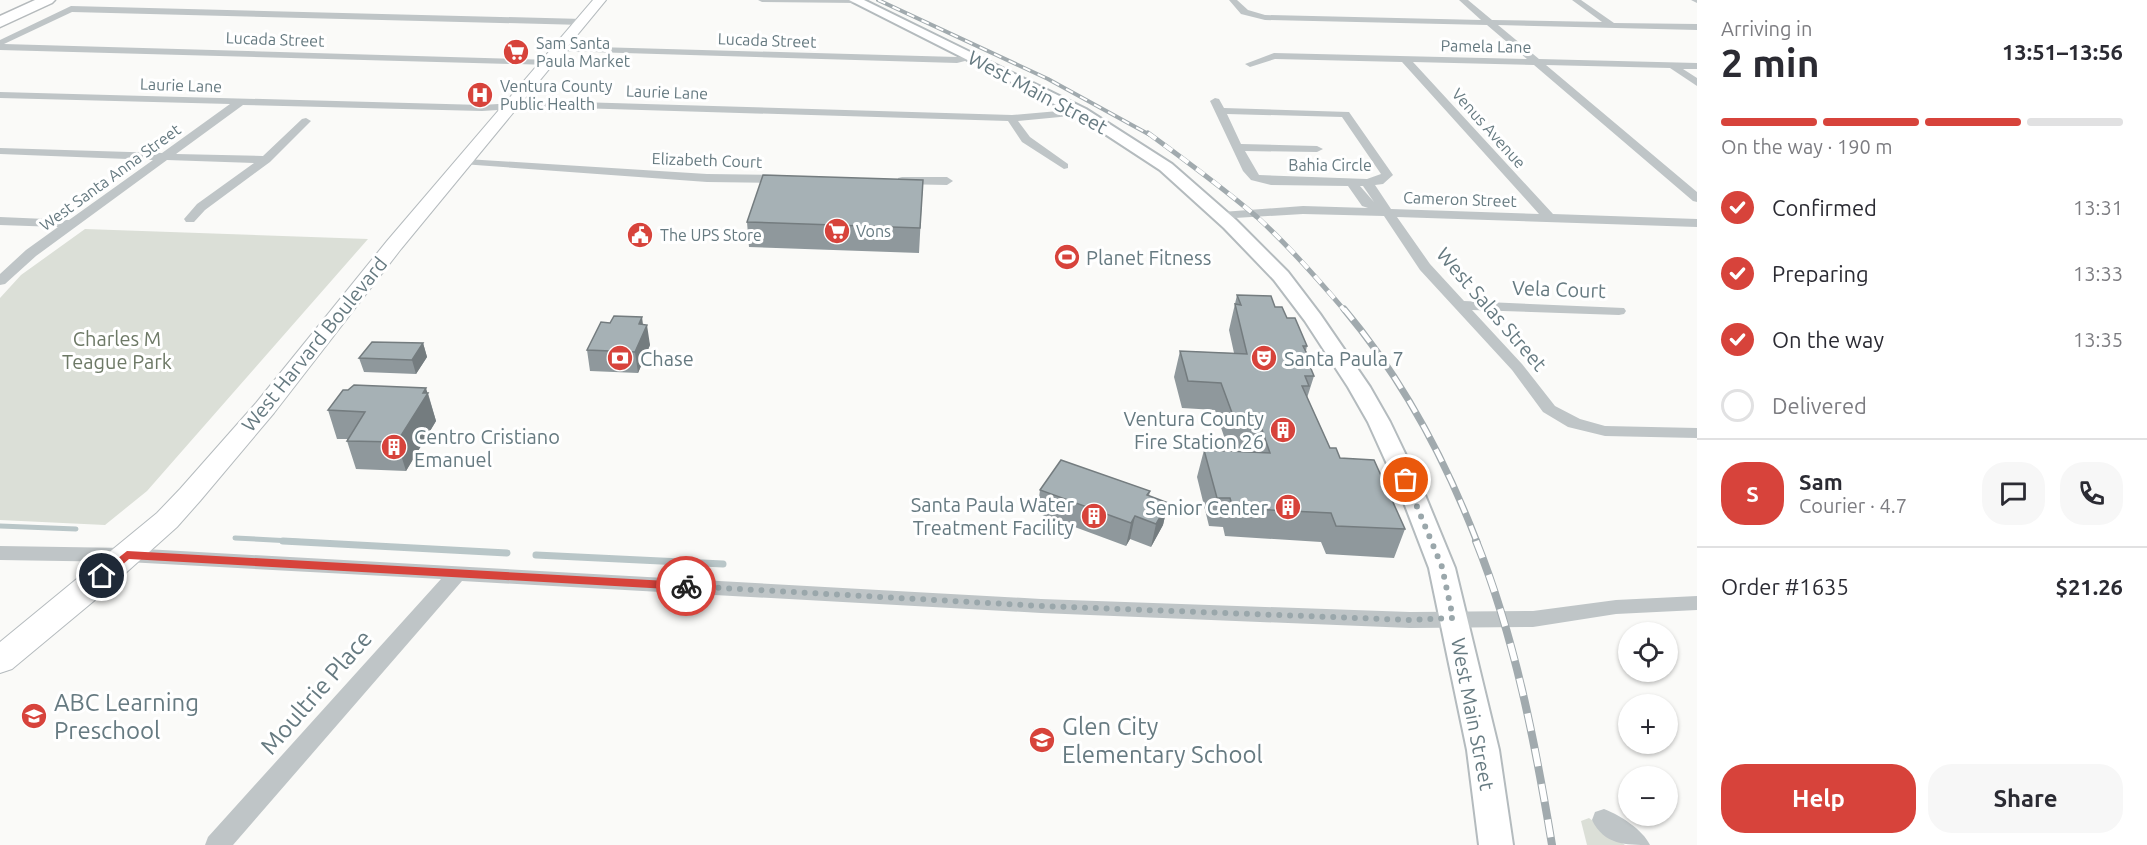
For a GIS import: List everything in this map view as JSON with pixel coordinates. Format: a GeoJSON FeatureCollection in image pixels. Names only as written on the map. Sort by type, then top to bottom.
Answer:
{"type":"FeatureCollection","features":[{"type":"Feature","properties":{"kind":"highway"},"geometry":{"type":"LineString","coordinates":[[0,9],[21,0]]}},
{"type":"Feature","properties":{"kind":"highway"},"geometry":{"type":"LineString","coordinates":[[0,22],[47,0]]}},
{"type":"Feature","properties":{"kind":"main road","name":"West Harvard Boulevard"},"geometry":{"type":"LineString","coordinates":[[0,660],[127,555],[167,520],[190,495],[271,400],[394,245],[600,0]]}},
{"type":"Feature","properties":{"kind":"street"},"geometry":{"type":"LineString","coordinates":[[762,0],[856,1]]}},
{"type":"Feature","properties":{"kind":"street"},"geometry":{"type":"LineString","coordinates":[[1233,0],[1239,9],[1248,14],[1270,18],[1697,27]]}},
{"type":"Feature","properties":{"kind":"street"},"geometry":{"type":"LineString","coordinates":[[1463,0],[1697,198]]}},
{"type":"Feature","properties":{"kind":"street"},"geometry":{"type":"LineString","coordinates":[[1576,0],[1612,25]]}},
{"type":"Feature","properties":{"kind":"street","name":"West Main Street"},"geometry":{"type":"LineString","coordinates":[[856,1],[1081,111],[1166,167],[1222,216],[1281,276],[1313,318],[1359,387],[1391,447],[1442,567],[1483,750],[1496,845]]}},
{"type":"Feature","properties":{"kind":"street"},"geometry":{"type":"LineString","coordinates":[[0,45],[71,9],[583,22]]}},
{"type":"Feature","properties":{"kind":"street","name":"Lucada Street"},"geometry":{"type":"LineString","coordinates":[[0,45],[550,62]]}},
{"type":"Feature","properties":{"kind":"street","name":"Lucada Street"},"geometry":{"type":"LineString","coordinates":[[561,49],[935,59],[972,58]]}},
{"type":"Feature","properties":{"kind":"street","name":"Pamela Lane"},"geometry":{"type":"LineString","coordinates":[[1250,64],[1274,56],[1697,66]]}},
{"type":"Feature","properties":{"kind":"street","name":"Venus Avenue"},"geometry":{"type":"LineString","coordinates":[[1405,59],[1550,219]]}},
{"type":"Feature","properties":{"kind":"street"},"geometry":{"type":"LineString","coordinates":[[1673,66],[1697,83]]}},
{"type":"Feature","properties":{"kind":"street","name":"Laurie Lane"},"geometry":{"type":"LineString","coordinates":[[0,95],[482,108],[544,104],[1011,118],[1081,111]]}},
{"type":"Feature","properties":{"kind":"street","name":"West Santa Anna Street"},"geometry":{"type":"LineString","coordinates":[[0,281],[31,253],[240,102]]}},
{"type":"Feature","properties":{"kind":"street","name":"Bahia Circle"},"geometry":{"type":"LineString","coordinates":[[1217,106],[1345,114],[1387,175],[1384,179],[1368,183],[1270,181],[1255,178],[1237,147],[1217,106]]}},
{"type":"Feature","properties":{"kind":"street"},"geometry":{"type":"LineString","coordinates":[[1011,118],[1022,135],[1064,165]]}},
{"type":"Feature","properties":{"kind":"street"},"geometry":{"type":"LineString","coordinates":[[190,219],[201,207],[266,160],[306,121]]}},
{"type":"Feature","properties":{"kind":"street"},"geometry":{"type":"LineString","coordinates":[[1237,147],[1317,149]]}},
{"type":"Feature","properties":{"kind":"street"},"geometry":{"type":"LineString","coordinates":[[0,151],[266,160]]}},
{"type":"Feature","properties":{"kind":"street","name":"Elizabeth Court"},"geometry":{"type":"LineString","coordinates":[[466,162],[707,178],[791,179]]}},
{"type":"Feature","properties":{"kind":"street"},"geometry":{"type":"LineString","coordinates":[[887,180],[946,181]]}},
{"type":"Feature","properties":{"kind":"street"},"geometry":{"type":"LineString","coordinates":[[1352,183],[1366,203],[1388,213]]}},
{"type":"Feature","properties":{"kind":"street","name":"West Salas Street"},"geometry":{"type":"LineString","coordinates":[[1368,183],[1425,267],[1517,367],[1542,403],[1574,423],[1613,432],[1697,434]]}},
{"type":"Feature","properties":{"kind":"street","name":"Cameron Street"},"geometry":{"type":"LineString","coordinates":[[1222,216],[1303,210],[1697,224]]}},
{"type":"Feature","properties":{"kind":"street"},"geometry":{"type":"LineString","coordinates":[[0,221],[74,224]]}},
{"type":"Feature","properties":{"kind":"street","name":"Vela Court"},"geometry":{"type":"LineString","coordinates":[[1461,305],[1619,311]]}},
{"type":"Feature","properties":{"kind":"street"},"geometry":{"type":"LineString","coordinates":[[0,553],[127,555],[1041,606],[1410,620],[1533,619],[1616,607],[1697,603]]}},
{"type":"Feature","properties":{"kind":"street","name":"Moultrie Place"},"geometry":{"type":"LineString","coordinates":[[217,845],[457,574]]}},
{"type":"Feature","properties":{"kind":"street"},"geometry":{"type":"LineString","coordinates":[[1604,820],[1638,845]]}},
{"type":"Feature","properties":{"kind":"green space","name":"Charles M Teague Park"},"geometry":{"type":"Polygon","coordinates":[[[85,229],[368,239],[147,491],[105,525],[0,520],[0,298],[21,275],[85,229]]]}},
{"type":"Feature","properties":{"kind":"green space"},"geometry":{"type":"Polygon","coordinates":[[[1589,818],[1625,845],[1587,845],[1581,821],[1589,818]]]}},
{"type":"Feature","properties":{"kind":"building"},"geometry":{"type":"Polygon","coordinates":[[[763,175],[923,180],[920,228],[747,222],[763,175]]]}},
{"type":"Feature","properties":{"kind":"building"},"geometry":{"type":"Polygon","coordinates":[[[1237,295],[1271,296],[1275,307],[1282,307],[1287,318],[1295,318],[1307,346],[1303,346],[1312,364],[1309,364],[1314,376],[1305,376],[1309,386],[1302,386],[1330,448],[1336,448],[1340,458],[1374,460],[1405,529],[1336,526],[1331,513],[1233,508],[1230,498],[1217,498],[1204,450],[1270,453],[1259,421],[1235,421],[1221,383],[1188,381],[1180,351],[1247,354],[1235,304],[1241,305],[1237,295]]]}},
{"type":"Feature","properties":{"kind":"building"},"geometry":{"type":"Polygon","coordinates":[[[614,316],[642,317],[639,324],[647,325],[635,352],[587,350],[601,322],[610,323],[614,316]]]}},
{"type":"Feature","properties":{"kind":"building"},"geometry":{"type":"Polygon","coordinates":[[[372,342],[423,343],[412,360],[359,358],[372,342]]]}},
{"type":"Feature","properties":{"kind":"building"},"geometry":{"type":"Polygon","coordinates":[[[354,385],[426,388],[423,393],[428,393],[397,442],[347,441],[365,412],[328,410],[343,390],[348,390],[354,385]]]}},
{"type":"Feature","properties":{"kind":"building"},"geometry":{"type":"Polygon","coordinates":[[[1061,460],[1150,491],[1147,495],[1168,503],[1156,524],[1135,516],[1131,523],[1040,490],[1061,460]]]}},
{"type":"Feature","properties":{"kind":"waterway"},"geometry":{"type":"LineString","coordinates":[[0,526],[76,529]]}},
{"type":"Feature","properties":{"kind":"waterway"},"geometry":{"type":"LineString","coordinates":[[235,538],[310,542]]}},
{"type":"Feature","properties":{"kind":"waterway"},"geometry":{"type":"LineString","coordinates":[[283,541],[507,553]]}},
{"type":"Feature","properties":{"kind":"waterway"},"geometry":{"type":"LineString","coordinates":[[536,555],[723,564]]}},
{"type":"Feature","properties":{"kind":"railway"},"geometry":{"type":"LineString","coordinates":[[878,0],[1048,79],[1150,135]]}},
{"type":"Feature","properties":{"kind":"railway"},"geometry":{"type":"LineString","coordinates":[[1148,133],[1257,217],[1302,262],[1345,311]]}},
{"type":"Feature","properties":{"kind":"railway"},"geometry":{"type":"LineString","coordinates":[[1344,309],[1385,363],[1420,420],[1451,480],[1477,542]]}},
{"type":"Feature","properties":{"kind":"railway"},"geometry":{"type":"LineString","coordinates":[[1476,541],[1513,653],[1552,845]]}},
{"type":"Feature","properties":{"kind":"way so far"},"geometry":{"type":"LineString","coordinates":[[686,586],[1041,606],[1410,620],[1453,618],[1445,590],[1442,567],[1406,480]]}},
{"type":"Feature","properties":{"kind":"place","name":"Sam Santa Paula Market"},"geometry":{"type":"Point","coordinates":[516,52]}},
{"type":"Feature","properties":{"kind":"place","name":"Ventura County Public Health"},"geometry":{"type":"Point","coordinates":[480,95]}},
{"type":"Feature","properties":{"kind":"place","name":"Vons"},"geometry":{"type":"Point","coordinates":[837,231]}},
{"type":"Feature","properties":{"kind":"place","name":"The UPS Store"},"geometry":{"type":"Point","coordinates":[640,235]}},
{"type":"Feature","properties":{"kind":"place","name":"Planet Fitness"},"geometry":{"type":"Point","coordinates":[1067,257]}},
{"type":"Feature","properties":{"kind":"place","name":"Chase"},"geometry":{"type":"Point","coordinates":[620,358]}},
{"type":"Feature","properties":{"kind":"place","name":"Santa Paula 7"},"geometry":{"type":"Point","coordinates":[1264,358]}},
{"type":"Feature","properties":{"kind":"place","name":"Ventura County Fire Station 26"},"geometry":{"type":"Point","coordinates":[1283,430]}},
{"type":"Feature","properties":{"kind":"place","name":"Centro Cristiano Emanuel"},"geometry":{"type":"Point","coordinates":[394,447]}},
{"type":"Feature","properties":{"kind":"place","name":"Senior Center"},"geometry":{"type":"Point","coordinates":[1288,507]}},
{"type":"Feature","properties":{"kind":"place","name":"Santa Paula Water Treatment Facility"},"geometry":{"type":"Point","coordinates":[1094,516]}},
{"type":"Feature","properties":{"kind":"place","name":"ABC Learning Preschool"},"geometry":{"type":"Point","coordinates":[34,716]}},
{"type":"Feature","properties":{"kind":"place","name":"Glen City Elementary School"},"geometry":{"type":"Point","coordinates":[1042,740]}},
{"type":"Feature","properties":{"kind":"route"},"geometry":{"type":"LineString","coordinates":[[102,576],[127,555],[686,586]]}}]}
